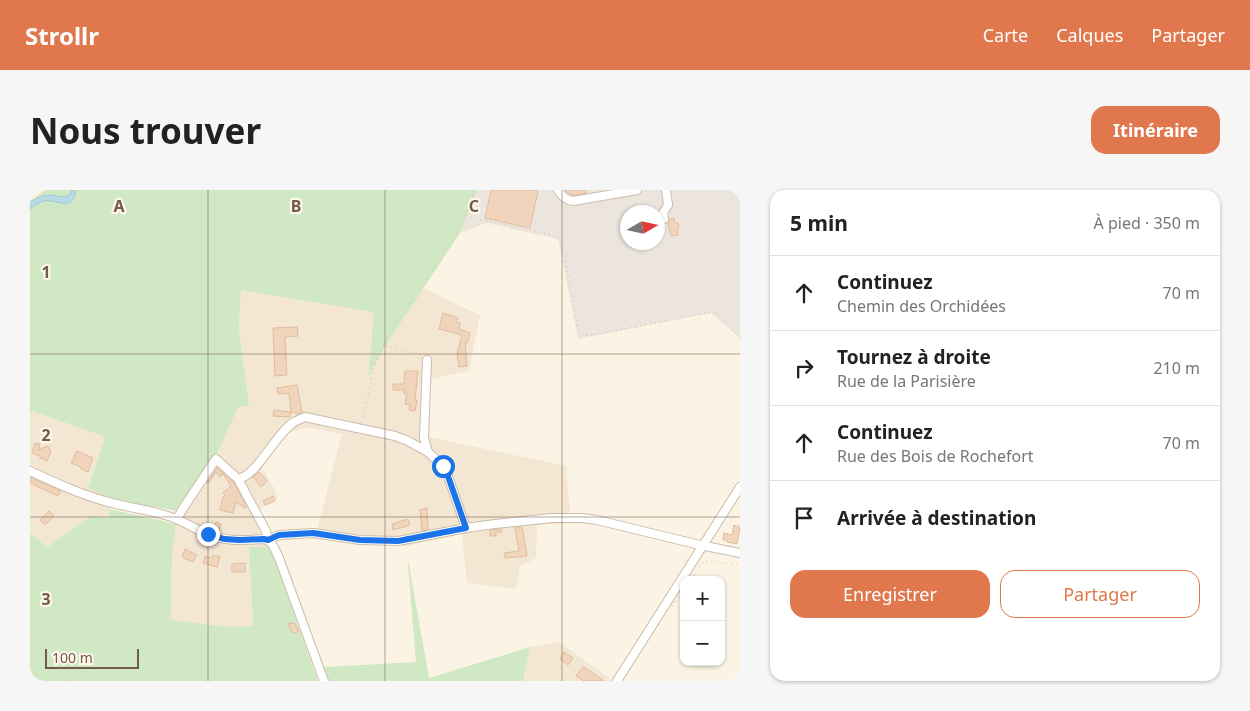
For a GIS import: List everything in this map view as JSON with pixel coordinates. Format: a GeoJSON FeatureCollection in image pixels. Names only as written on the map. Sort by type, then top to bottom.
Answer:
{"type":"FeatureCollection","features":[{"type":"Feature","properties":{"kind":"street"},"geometry":{"type":"LineString","coordinates":[[558,190],[562,196],[573,201],[637,190]]}},
{"type":"Feature","properties":{"kind":"street"},"geometry":{"type":"LineString","coordinates":[[665,210],[668,205],[666,190]]}},
{"type":"Feature","properties":{"kind":"street"},"geometry":{"type":"LineString","coordinates":[[427,360],[424,438],[428,452]]}},
{"type":"Feature","properties":{"kind":"street"},"geometry":{"type":"LineString","coordinates":[[238,478],[244,478],[254,469],[287,428],[295,421],[305,417],[360,428],[395,436],[428,452],[443,466],[466,528]]}},
{"type":"Feature","properties":{"kind":"street"},"geometry":{"type":"LineString","coordinates":[[177,519],[216,458],[238,478],[266,531],[268,540]]}},
{"type":"Feature","properties":{"kind":"street"},"geometry":{"type":"LineString","coordinates":[[30,471],[90,497],[164,514],[216,537],[240,540],[268,540],[272,543],[279,558],[324,681]]}},
{"type":"Feature","properties":{"kind":"street"},"geometry":{"type":"LineString","coordinates":[[617,681],[740,487]]}},
{"type":"Feature","properties":{"kind":"street"},"geometry":{"type":"LineString","coordinates":[[268,540],[279,535],[313,533],[360,540],[398,541],[466,528],[552,518],[582,518],[740,553]]}},
{"type":"Feature","properties":{"kind":"path"},"geometry":{"type":"LineString","coordinates":[[30,272],[87,202],[94,190]]}},
{"type":"Feature","properties":{"kind":"path"},"geometry":{"type":"LineString","coordinates":[[360,428],[373,370],[378,358],[392,330],[449,245],[466,216],[474,190]]}},
{"type":"Feature","properties":{"kind":"path"},"geometry":{"type":"LineString","coordinates":[[466,216],[553,235],[559,238],[563,247],[578,329],[582,334],[588,336],[710,312],[718,315],[740,338]]}},
{"type":"Feature","properties":{"kind":"path"},"geometry":{"type":"LineString","coordinates":[[384,346],[419,354],[427,360]]}},
{"type":"Feature","properties":{"kind":"path"},"geometry":{"type":"LineString","coordinates":[[694,576],[701,564],[707,561],[740,564]]}},
{"type":"Feature","properties":{"kind":"path"},"geometry":{"type":"LineString","coordinates":[[30,638],[46,654],[66,681]]}},
{"type":"Feature","properties":{"kind":"shaded area"},"geometry":{"type":"Polygon","coordinates":[[[477,190],[740,190],[740,338],[711,313],[578,339],[558,239],[486,223],[460,233],[477,190]]]}},
{"type":"Feature","properties":{"kind":"shaded area"},"geometry":{"type":"Polygon","coordinates":[[[423,288],[480,315],[469,371],[431,379],[429,437],[566,466],[571,523],[537,525],[536,558],[520,566],[516,589],[467,583],[462,534],[406,546],[315,538],[342,434],[307,427],[289,433],[261,467],[272,484],[278,499],[260,509],[279,548],[249,547],[253,626],[229,627],[171,621],[172,554],[177,511],[217,454],[238,407],[249,406],[239,328],[241,290],[374,312],[368,374],[423,288]]]}},
{"type":"Feature","properties":{"kind":"shaded area"},"geometry":{"type":"Polygon","coordinates":[[[32,411],[105,437],[88,488],[113,499],[108,519],[92,515],[47,547],[30,533],[30,415],[32,411]]]}},
{"type":"Feature","properties":{"kind":"shaded area"},"geometry":{"type":"Polygon","coordinates":[[[559,642],[613,681],[523,681],[530,647],[559,642]]]}},
{"type":"Feature","properties":{"kind":"green space"},"geometry":{"type":"Polygon","coordinates":[[[45,190],[477,190],[460,233],[390,339],[368,376],[374,312],[241,290],[239,328],[249,406],[238,407],[217,454],[177,511],[113,499],[88,488],[105,437],[32,411],[30,415],[30,202],[45,190]]]}},
{"type":"Feature","properties":{"kind":"green space"},"geometry":{"type":"Polygon","coordinates":[[[110,509],[176,524],[172,554],[171,620],[229,627],[253,626],[249,547],[270,547],[318,681],[30,681],[30,533],[47,547],[92,515],[108,519],[110,509]]]}},
{"type":"Feature","properties":{"kind":"green space"},"geometry":{"type":"Polygon","coordinates":[[[407,554],[429,678],[530,647],[523,681],[329,681],[324,667],[416,662],[407,554]]]}},
{"type":"Feature","properties":{"kind":"water"},"geometry":{"type":"Polygon","coordinates":[[[72,190],[76,190],[72,201],[68,203],[44,201],[30,209],[30,202],[37,198],[47,195],[65,196],[71,194],[72,190]]]}},
{"type":"Feature","properties":{"kind":"building"},"geometry":{"type":"Polygon","coordinates":[[[491,190],[538,191],[530,228],[485,218],[491,190]]]}},
{"type":"Feature","properties":{"kind":"building"},"geometry":{"type":"Polygon","coordinates":[[[565,190],[586,190],[586,193],[574,195],[569,194],[565,190]]]}},
{"type":"Feature","properties":{"kind":"building"},"geometry":{"type":"Polygon","coordinates":[[[674,218],[675,223],[678,223],[678,235],[671,236],[668,223],[670,219],[674,218]]]}},
{"type":"Feature","properties":{"kind":"building"},"geometry":{"type":"Polygon","coordinates":[[[443,313],[458,318],[456,322],[460,323],[459,329],[470,333],[467,343],[465,343],[467,366],[459,367],[457,354],[462,335],[439,329],[443,313]]]}},
{"type":"Feature","properties":{"kind":"building"},"geometry":{"type":"Polygon","coordinates":[[[297,327],[298,336],[285,337],[287,375],[275,376],[273,328],[297,327]]]}},
{"type":"Feature","properties":{"kind":"building"},"geometry":{"type":"Polygon","coordinates":[[[405,371],[418,371],[415,411],[409,410],[410,405],[405,404],[407,394],[404,394],[404,390],[393,390],[393,384],[404,384],[405,371]]]}},
{"type":"Feature","properties":{"kind":"building"},"geometry":{"type":"Polygon","coordinates":[[[297,385],[302,412],[298,414],[291,412],[289,393],[278,394],[277,388],[297,385]]]}},
{"type":"Feature","properties":{"kind":"building"},"geometry":{"type":"Polygon","coordinates":[[[274,410],[291,412],[290,417],[273,416],[274,410]]]}},
{"type":"Feature","properties":{"kind":"building"},"geometry":{"type":"Polygon","coordinates":[[[35,443],[40,444],[38,450],[48,446],[51,451],[47,461],[32,453],[35,443]]]}},
{"type":"Feature","properties":{"kind":"building"},"geometry":{"type":"Polygon","coordinates":[[[77,451],[93,458],[88,472],[71,463],[77,451]]]}},
{"type":"Feature","properties":{"kind":"building"},"geometry":{"type":"Polygon","coordinates":[[[217,468],[234,483],[246,505],[245,508],[236,502],[233,513],[220,510],[225,495],[223,493],[231,486],[223,474],[220,477],[216,472],[207,483],[217,468]]]}},
{"type":"Feature","properties":{"kind":"building"},"geometry":{"type":"Polygon","coordinates":[[[259,472],[267,481],[261,487],[253,477],[259,472]]]}},
{"type":"Feature","properties":{"kind":"building"},"geometry":{"type":"Polygon","coordinates":[[[30,477],[61,491],[58,496],[30,483],[30,477]]]}},
{"type":"Feature","properties":{"kind":"building"},"geometry":{"type":"Polygon","coordinates":[[[273,496],[275,501],[265,505],[263,501],[273,496]]]}},
{"type":"Feature","properties":{"kind":"building"},"geometry":{"type":"Polygon","coordinates":[[[427,508],[428,530],[422,531],[420,510],[427,508]]]}},
{"type":"Feature","properties":{"kind":"building"},"geometry":{"type":"Polygon","coordinates":[[[49,511],[54,516],[45,525],[40,520],[49,511]]]}},
{"type":"Feature","properties":{"kind":"building"},"geometry":{"type":"Polygon","coordinates":[[[408,519],[410,525],[393,530],[392,524],[408,519]]]}},
{"type":"Feature","properties":{"kind":"building"},"geometry":{"type":"Polygon","coordinates":[[[216,522],[221,524],[219,532],[213,530],[216,522]]]}},
{"type":"Feature","properties":{"kind":"building"},"geometry":{"type":"Polygon","coordinates":[[[734,525],[740,527],[737,544],[723,540],[724,533],[732,535],[734,525]]]}},
{"type":"Feature","properties":{"kind":"building"},"geometry":{"type":"Polygon","coordinates":[[[522,527],[527,556],[505,558],[504,553],[519,551],[515,528],[522,527]]]}},
{"type":"Feature","properties":{"kind":"building"},"geometry":{"type":"Polygon","coordinates":[[[501,529],[502,532],[496,532],[496,536],[490,536],[490,530],[501,529]]]}},
{"type":"Feature","properties":{"kind":"building"},"geometry":{"type":"Polygon","coordinates":[[[185,549],[197,555],[193,562],[182,557],[185,549]]]}},
{"type":"Feature","properties":{"kind":"building"},"geometry":{"type":"Polygon","coordinates":[[[213,555],[220,557],[217,567],[203,563],[205,556],[212,558],[213,555]]]}},
{"type":"Feature","properties":{"kind":"building"},"geometry":{"type":"Polygon","coordinates":[[[245,563],[245,572],[232,572],[232,564],[245,563]]]}},
{"type":"Feature","properties":{"kind":"building"},"geometry":{"type":"Polygon","coordinates":[[[294,623],[298,629],[295,633],[292,632],[288,624],[294,623]]]}},
{"type":"Feature","properties":{"kind":"building"},"geometry":{"type":"Polygon","coordinates":[[[564,652],[573,658],[568,665],[560,659],[564,652]]]}},
{"type":"Feature","properties":{"kind":"building"},"geometry":{"type":"Polygon","coordinates":[[[583,666],[604,681],[584,681],[576,676],[583,666]]]}},
{"type":"Feature","properties":{"kind":"route"},"geometry":{"type":"LineString","coordinates":[[208,534],[224,539],[268,540],[279,535],[313,533],[347,539],[398,541],[466,528],[443,466]]}}]}
